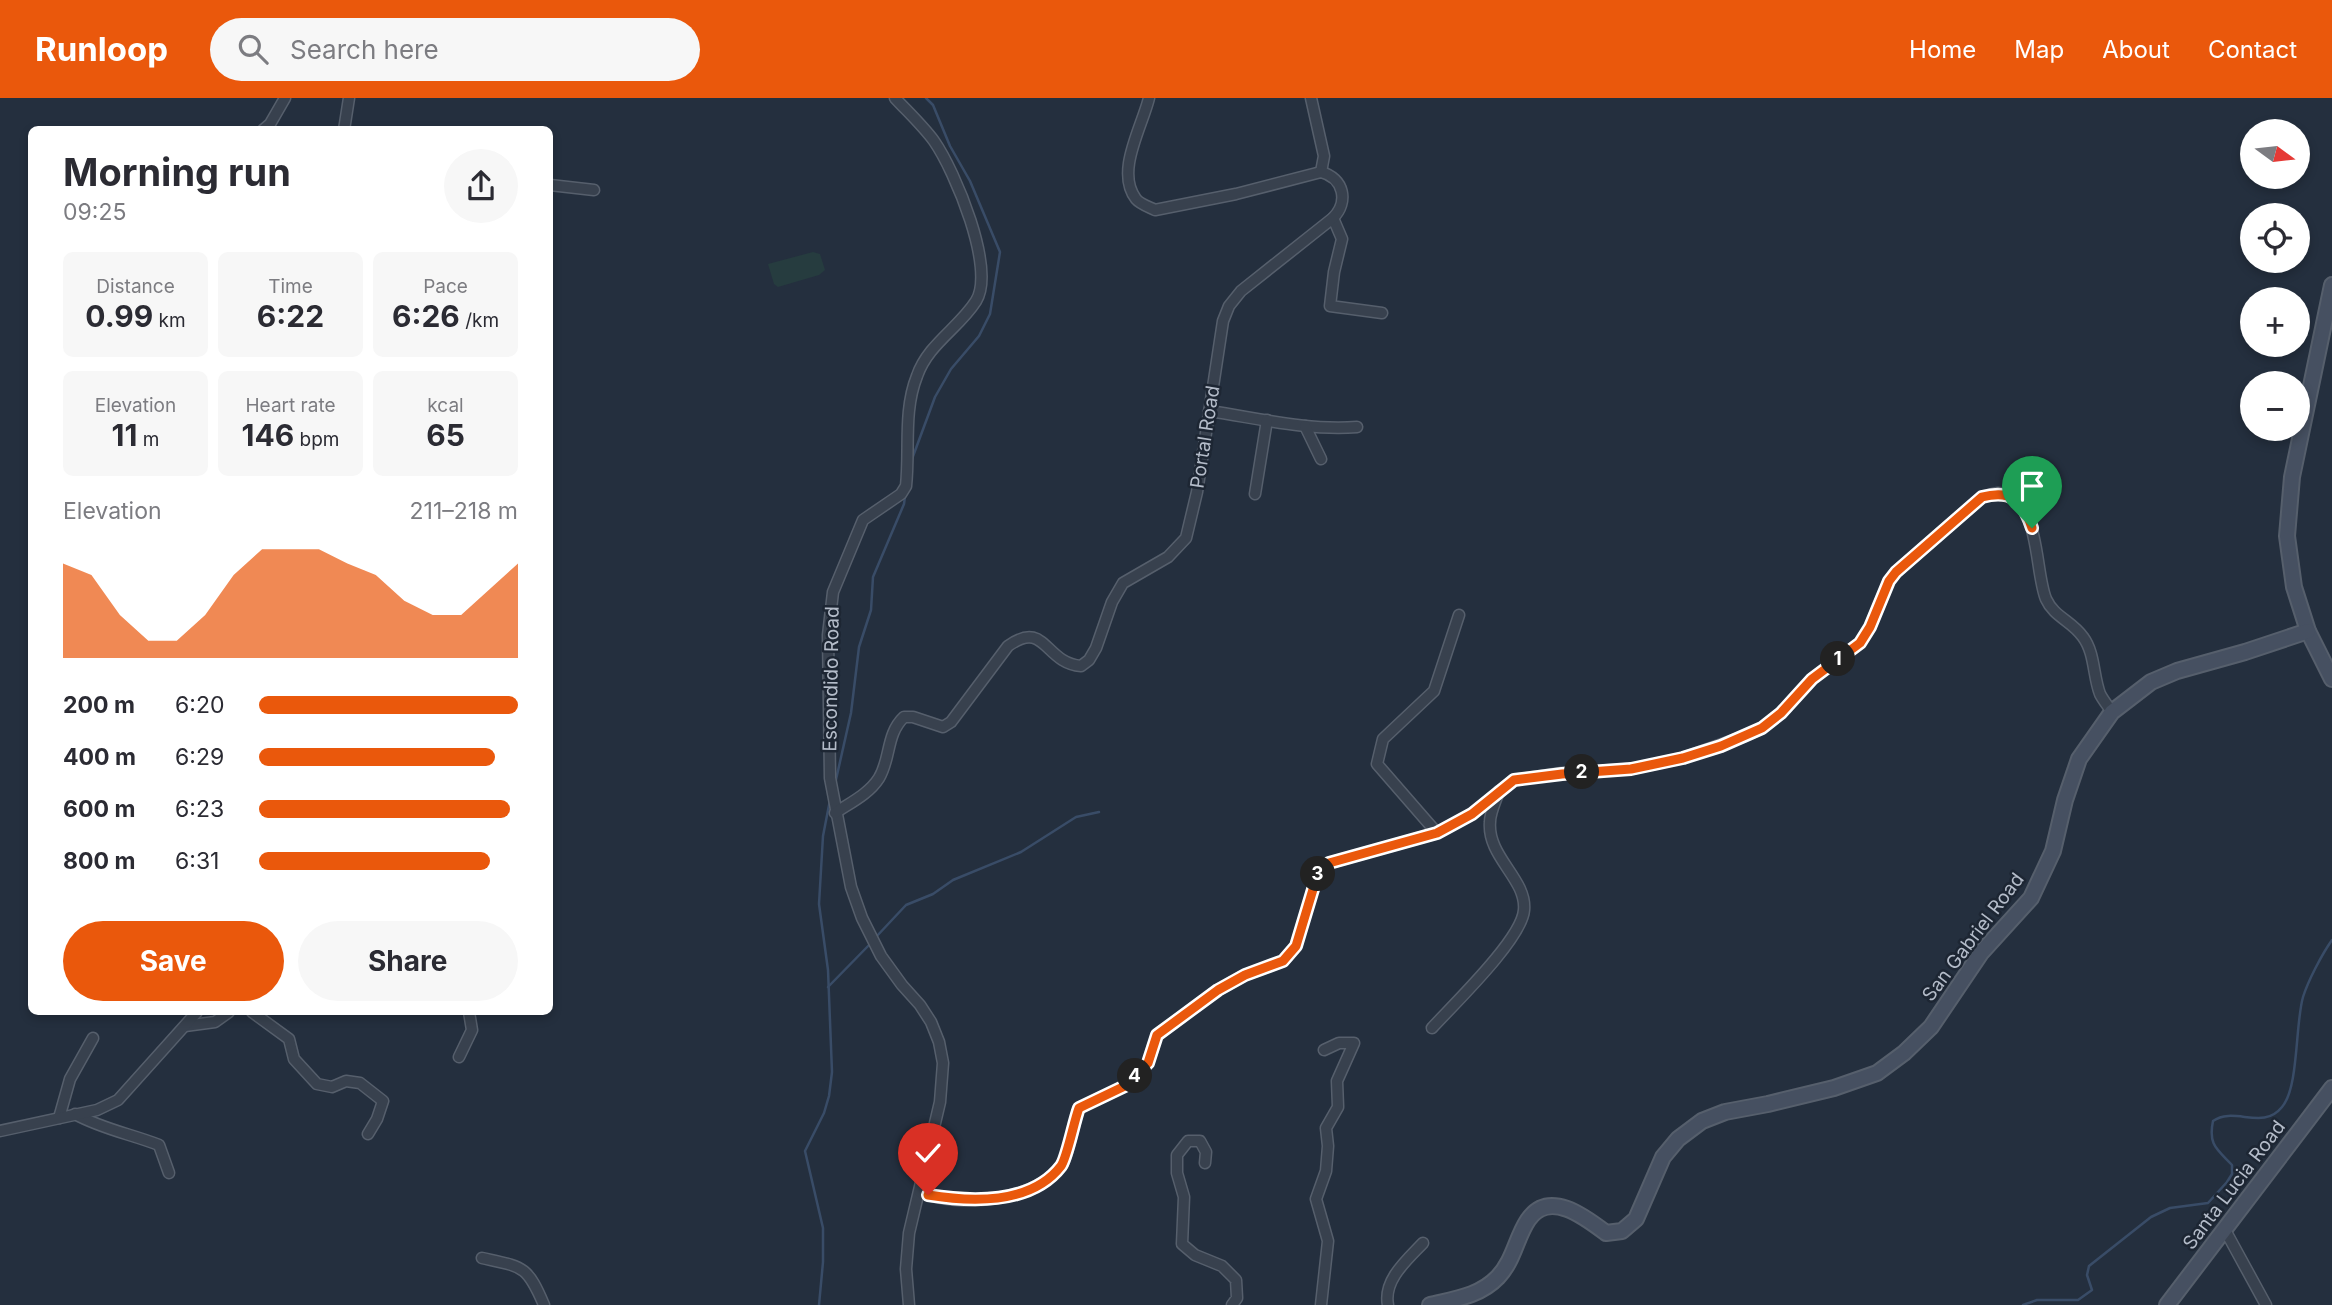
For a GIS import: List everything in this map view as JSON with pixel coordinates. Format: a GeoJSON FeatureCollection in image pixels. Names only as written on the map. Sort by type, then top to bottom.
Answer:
{"type":"FeatureCollection","features":[{"type":"Feature","properties":{"kind":"street"},"geometry":{"type":"LineString","coordinates":[[268,126],[285,98]]}},
{"type":"Feature","properties":{"kind":"street"},"geometry":{"type":"LineString","coordinates":[[345,126],[349,98]]}},
{"type":"Feature","properties":{"kind":"street","name":"Escondido Road"},"geometry":{"type":"LineString","coordinates":[[895,98],[933,139],[951,169],[972,229],[982,281],[975,302],[929,353],[917,374],[908,422],[904,490],[863,520],[833,593],[828,635],[830,778],[851,887],[862,918],[881,957],[920,1005],[939,1042],[943,1063],[942,1093],[906,1252],[909,1305]]}},
{"type":"Feature","properties":{"kind":"street"},"geometry":{"type":"LineString","coordinates":[[1149,98],[1128,162],[1127,182],[1137,201],[1155,210],[1236,194],[1321,172],[1333,177],[1342,190],[1342,205],[1333,218],[1342,239],[1330,306],[1382,313]]}},
{"type":"Feature","properties":{"kind":"street"},"geometry":{"type":"LineString","coordinates":[[1311,98],[1324,156],[1321,172]]}},
{"type":"Feature","properties":{"kind":"street"},"geometry":{"type":"LineString","coordinates":[[553,185],[594,190]]}},
{"type":"Feature","properties":{"kind":"street","name":"Portal Road"},"geometry":{"type":"LineString","coordinates":[[835,813],[867,791],[878,779],[892,733],[904,717],[943,727],[951,722],[1008,646],[1021,637],[1031,636],[1043,643],[1059,660],[1068,665],[1080,666],[1088,660],[1096,648],[1112,603],[1123,583],[1168,557],[1186,538],[1197,492],[1220,340],[1229,306],[1241,290],[1333,218]]}},
{"type":"Feature","properties":{"kind":"street"},"geometry":{"type":"LineString","coordinates":[[2332,285],[2292,477],[2288,513],[2290,564],[2308,631],[2332,679]]}},
{"type":"Feature","properties":{"kind":"street"},"geometry":{"type":"LineString","coordinates":[[1209,411],[1305,426],[1337,429],[1357,427]]}},
{"type":"Feature","properties":{"kind":"street"},"geometry":{"type":"LineString","coordinates":[[1255,494],[1267,420]]}},
{"type":"Feature","properties":{"kind":"street"},"geometry":{"type":"LineString","coordinates":[[1305,426],[1321,459]]}},
{"type":"Feature","properties":{"kind":"street"},"geometry":{"type":"LineString","coordinates":[[920,1192],[955,1199],[982,1200],[1018,1194],[1038,1186],[1063,1164],[1079,1108],[1127,1085],[1148,1063],[1157,1035],[1218,990],[1245,975],[1283,961],[1296,946],[1317,876],[1329,863],[1437,833],[1472,814],[1514,780],[1631,769],[1683,758],[1721,746],[1762,728],[1781,713],[1812,679],[1860,643],[1870,627],[1889,581],[1896,572],[1982,497],[1998,493],[2013,498],[2025,508],[2045,596],[2052,611],[2082,635],[2089,649],[2101,695],[2112,712]]}},
{"type":"Feature","properties":{"kind":"street"},"geometry":{"type":"LineString","coordinates":[[1437,833],[1377,764],[1382,739],[1434,691],[1459,615]]}},
{"type":"Feature","properties":{"kind":"street","name":"San Gabriel Road"},"geometry":{"type":"LineString","coordinates":[[1430,1305],[1480,1292],[1498,1277],[1512,1258],[1528,1220],[1541,1207],[1559,1206],[1583,1216],[1606,1233],[1622,1231],[1636,1219],[1663,1157],[1678,1139],[1702,1121],[1725,1112],[1834,1088],[1877,1073],[1904,1053],[1931,1027],[1981,953],[2031,898],[2053,851],[2065,800],[2079,759],[2112,712],[2151,682],[2177,671],[2308,631]]}},
{"type":"Feature","properties":{"kind":"street"},"geometry":{"type":"LineString","coordinates":[[1432,1028],[1512,939],[1525,911],[1519,885],[1498,857],[1489,823],[1499,791]]}},
{"type":"Feature","properties":{"kind":"street"},"geometry":{"type":"LineString","coordinates":[[0,1131],[97,1110],[118,1100],[194,1015]]}},
{"type":"Feature","properties":{"kind":"street"},"geometry":{"type":"LineString","coordinates":[[185,1026],[215,1022],[225,1015]]}},
{"type":"Feature","properties":{"kind":"street"},"geometry":{"type":"LineString","coordinates":[[256,1015],[289,1038],[294,1059],[317,1084],[332,1087],[346,1081],[360,1083],[383,1101],[368,1134]]}},
{"type":"Feature","properties":{"kind":"street"},"geometry":{"type":"LineString","coordinates":[[459,1057],[472,1030],[470,1015]]}},
{"type":"Feature","properties":{"kind":"street"},"geometry":{"type":"LineString","coordinates":[[59,1118],[70,1079],[93,1038]]}},
{"type":"Feature","properties":{"kind":"street"},"geometry":{"type":"LineString","coordinates":[[1321,1305],[1328,1241],[1316,1199],[1326,1171],[1326,1128],[1338,1107],[1337,1081],[1354,1044],[1339,1043],[1324,1050]]}},
{"type":"Feature","properties":{"kind":"street","name":"Santa Lucia Road"},"geometry":{"type":"LineString","coordinates":[[2167,1305],[2332,1088]]}},
{"type":"Feature","properties":{"kind":"street"},"geometry":{"type":"LineString","coordinates":[[75,1115],[96,1127],[129,1133],[159,1145],[169,1173]]}},
{"type":"Feature","properties":{"kind":"street"},"geometry":{"type":"LineString","coordinates":[[1205,1163],[1206,1152],[1200,1141],[1188,1141],[1177,1155],[1177,1173],[1184,1197],[1182,1244],[1195,1255],[1222,1266],[1236,1280],[1237,1297],[1232,1305]]}},
{"type":"Feature","properties":{"kind":"street"},"geometry":{"type":"LineString","coordinates":[[2225,1230],[2266,1305]]}},
{"type":"Feature","properties":{"kind":"street"},"geometry":{"type":"LineString","coordinates":[[1388,1305],[1386,1295],[1394,1275],[1423,1243]]}},
{"type":"Feature","properties":{"kind":"street"},"geometry":{"type":"LineString","coordinates":[[482,1258],[519,1266],[532,1277],[544,1305]]}},
{"type":"Feature","properties":{"kind":"green space"},"geometry":{"type":"Polygon","coordinates":[[[813,252],[820,254],[825,270],[819,275],[778,287],[774,284],[768,264],[813,252]]]}},
{"type":"Feature","properties":{"kind":"waterway"},"geometry":{"type":"LineString","coordinates":[[912,459],[935,397],[951,369],[979,336],[990,314],[1000,252],[970,181],[950,146],[933,105],[926,98]]}},
{"type":"Feature","properties":{"kind":"waterway"},"geometry":{"type":"LineString","coordinates":[[835,784],[851,713],[859,647],[871,610],[873,577],[905,496]]}},
{"type":"Feature","properties":{"kind":"waterway"},"geometry":{"type":"LineString","coordinates":[[819,1305],[823,1228],[805,1151],[824,1113],[832,1072],[828,970],[819,904],[823,836],[830,800]]}},
{"type":"Feature","properties":{"kind":"waterway"},"geometry":{"type":"LineString","coordinates":[[876,937],[906,905],[933,894],[953,880],[1021,852],[1076,817],[1099,812]]}},
{"type":"Feature","properties":{"kind":"waterway"},"geometry":{"type":"LineString","coordinates":[[2023,1305],[2037,1300],[2078,1300],[2092,1290],[2087,1275],[2089,1266],[2151,1217],[2170,1208],[2208,1203],[2227,1182],[2232,1174],[2232,1165],[2213,1141],[2213,1121],[2230,1116],[2266,1117],[2282,1107],[2294,1071],[2303,997],[2332,940]]}},
{"type":"Feature","properties":{"kind":"waterway"},"geometry":{"type":"LineString","coordinates":[[828,987],[872,942]]}},
{"type":"Feature","properties":{"kind":"route"},"geometry":{"type":"LineString","coordinates":[[928,1195],[982,1200],[1018,1194],[1038,1186],[1063,1164],[1079,1108],[1127,1085],[1148,1063],[1157,1035],[1218,990],[1245,975],[1283,961],[1296,946],[1317,876],[1329,863],[1437,833],[1472,814],[1514,780],[1631,769],[1683,758],[1721,746],[1762,728],[1781,713],[1812,679],[1860,643],[1870,627],[1889,581],[1896,572],[1982,497],[1998,493],[2013,498],[2025,508],[2032,528]]}}]}
